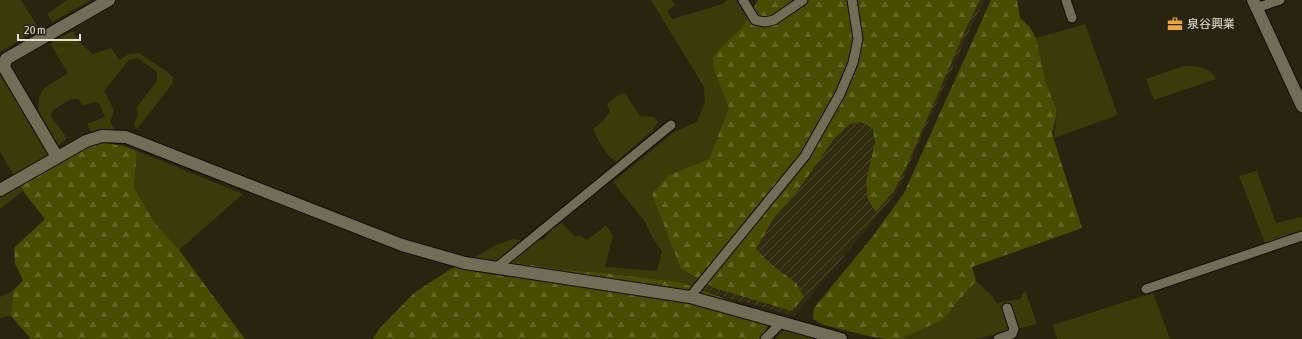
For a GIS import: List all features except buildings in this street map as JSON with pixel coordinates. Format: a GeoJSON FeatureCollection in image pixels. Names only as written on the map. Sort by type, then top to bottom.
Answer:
{"type":"FeatureCollection","features":[{"type":"Feature","properties":{"kind":"street"},"geometry":{"type":"LineString","coordinates":[[57,157],[4,66],[6,59],[109,0]]}},
{"type":"Feature","properties":{"kind":"street"},"geometry":{"type":"LineString","coordinates":[[1254,4],[1302,106]]}},
{"type":"Feature","properties":{"kind":"street"},"geometry":{"type":"LineString","coordinates":[[0,190],[86,141],[102,136],[126,137],[402,245],[465,263],[690,297],[841,339]]}},
{"type":"Feature","properties":{"kind":"lane"},"geometry":{"type":"LineString","coordinates":[[743,0],[755,20],[765,22],[774,20],[802,0]]}},
{"type":"Feature","properties":{"kind":"lane"},"geometry":{"type":"LineString","coordinates":[[690,297],[805,156],[840,94],[853,63],[858,39],[852,0]]}},
{"type":"Feature","properties":{"kind":"lane"},"geometry":{"type":"LineString","coordinates":[[1066,0],[1072,18]]}},
{"type":"Feature","properties":{"kind":"lane"},"geometry":{"type":"LineString","coordinates":[[1254,4],[1280,0]]}},
{"type":"Feature","properties":{"kind":"lane"},"geometry":{"type":"LineString","coordinates":[[496,268],[671,125]]}},
{"type":"Feature","properties":{"kind":"lane"},"geometry":{"type":"LineString","coordinates":[[1146,289],[1302,236]]}},
{"type":"Feature","properties":{"kind":"lane"},"geometry":{"type":"LineString","coordinates":[[998,339],[1012,334],[1014,329],[1007,308]]}},
{"type":"Feature","properties":{"kind":"lane"},"geometry":{"type":"LineString","coordinates":[[765,339],[782,322]]}},
{"type":"Feature","properties":{"kind":"shaded area"},"geometry":{"type":"Polygon","coordinates":[[[0,0],[21,0],[39,29],[0,52],[0,0]]]}},
{"type":"Feature","properties":{"kind":"shaded area"},"geometry":{"type":"Polygon","coordinates":[[[67,0],[91,0],[52,22],[47,14],[67,0]]]}},
{"type":"Feature","properties":{"kind":"shaded area"},"geometry":{"type":"Polygon","coordinates":[[[651,0],[671,0],[675,5],[667,11],[672,19],[723,4],[727,0],[736,0],[748,18],[742,28],[727,41],[712,58],[715,73],[729,108],[709,159],[669,175],[681,269],[710,286],[706,291],[679,282],[565,270],[473,258],[496,245],[513,239],[532,242],[544,239],[552,229],[562,223],[575,237],[579,235],[587,240],[606,225],[613,236],[605,267],[657,271],[662,251],[653,239],[645,222],[613,182],[674,132],[697,122],[705,102],[704,87],[651,0]]]}},
{"type":"Feature","properties":{"kind":"shaded area"},"geometry":{"type":"Polygon","coordinates":[[[860,0],[985,0],[970,29],[897,192],[794,316],[704,291],[860,0]]]}},
{"type":"Feature","properties":{"kind":"shaded area"},"geometry":{"type":"Polygon","coordinates":[[[1085,24],[1118,115],[1054,138],[1057,111],[1046,83],[1036,38],[1085,24]]]}},
{"type":"Feature","properties":{"kind":"shaded area"},"geometry":{"type":"Polygon","coordinates":[[[73,31],[79,42],[93,54],[111,48],[119,60],[129,54],[139,53],[173,77],[173,83],[137,129],[134,124],[138,115],[137,107],[157,81],[157,72],[138,58],[129,60],[104,91],[114,110],[110,122],[115,129],[91,132],[87,124],[105,117],[99,103],[94,102],[83,106],[78,99],[71,99],[52,111],[51,117],[65,135],[66,139],[58,146],[38,110],[39,98],[43,89],[68,73],[50,43],[73,31]]]}},
{"type":"Feature","properties":{"kind":"shaded area"},"geometry":{"type":"Polygon","coordinates":[[[1184,66],[1206,69],[1210,71],[1216,79],[1154,100],[1146,79],[1184,66]]]}},
{"type":"Feature","properties":{"kind":"shaded area"},"geometry":{"type":"Polygon","coordinates":[[[0,70],[49,156],[14,176],[0,152],[0,70]]]}},
{"type":"Feature","properties":{"kind":"shaded area"},"geometry":{"type":"Polygon","coordinates":[[[625,93],[640,116],[654,117],[658,122],[652,131],[616,162],[605,151],[593,129],[602,122],[610,112],[607,104],[618,95],[625,93]]]}},
{"type":"Feature","properties":{"kind":"shaded area"},"geometry":{"type":"Polygon","coordinates":[[[137,151],[243,194],[179,250],[154,222],[134,187],[137,151]]]}},
{"type":"Feature","properties":{"kind":"shaded area"},"geometry":{"type":"Polygon","coordinates":[[[1257,171],[1276,223],[1302,217],[1302,230],[1265,243],[1239,176],[1257,171]]]}},
{"type":"Feature","properties":{"kind":"shaded area"},"geometry":{"type":"Polygon","coordinates":[[[19,184],[23,191],[0,209],[0,193],[19,184]]]}},
{"type":"Feature","properties":{"kind":"shaded area"},"geometry":{"type":"Polygon","coordinates":[[[976,281],[992,296],[997,303],[1020,299],[1025,290],[1037,324],[976,339],[901,339],[942,320],[976,281]]]}},
{"type":"Feature","properties":{"kind":"shaded area"},"geometry":{"type":"Polygon","coordinates":[[[13,291],[11,316],[0,318],[0,297],[13,291]]]}},
{"type":"Feature","properties":{"kind":"shaded area"},"geometry":{"type":"Polygon","coordinates":[[[1153,293],[1170,339],[1057,339],[1053,325],[1153,293]]]}},
{"type":"Feature","properties":{"kind":"shaded area"},"geometry":{"type":"Polygon","coordinates":[[[785,329],[820,339],[775,339],[785,329]]]}},
{"type":"Feature","properties":{"kind":"green space"},"geometry":{"type":"Polygon","coordinates":[[[758,0],[980,0],[968,24],[908,163],[894,191],[876,212],[868,199],[866,182],[875,142],[873,129],[862,122],[850,124],[834,139],[799,189],[773,219],[756,249],[772,265],[796,283],[804,297],[792,311],[715,288],[681,269],[652,194],[669,175],[709,159],[729,108],[715,73],[712,58],[727,41],[742,28],[758,0]]]}},
{"type":"Feature","properties":{"kind":"green space"},"geometry":{"type":"Polygon","coordinates":[[[991,0],[1017,0],[1020,18],[1029,26],[1036,38],[1046,83],[1057,111],[1052,134],[1082,228],[972,267],[976,281],[942,320],[901,339],[885,339],[868,336],[824,325],[813,319],[814,308],[873,236],[904,193],[991,0]]]}},
{"type":"Feature","properties":{"kind":"green space"},"geometry":{"type":"Polygon","coordinates":[[[105,143],[124,146],[137,151],[134,187],[154,222],[179,250],[245,339],[31,339],[11,316],[13,291],[23,280],[15,264],[14,248],[45,219],[19,184],[84,144],[105,143]]]}},
{"type":"Feature","properties":{"kind":"green space"},"geometry":{"type":"Polygon","coordinates":[[[473,258],[565,270],[679,282],[771,315],[765,334],[761,339],[373,339],[379,329],[414,293],[449,270],[473,258]]]}},
{"type":"Feature","properties":{"kind":"place","name":"泉谷興業"},"geometry":{"type":"Point","coordinates":[1175,24]}}]}
